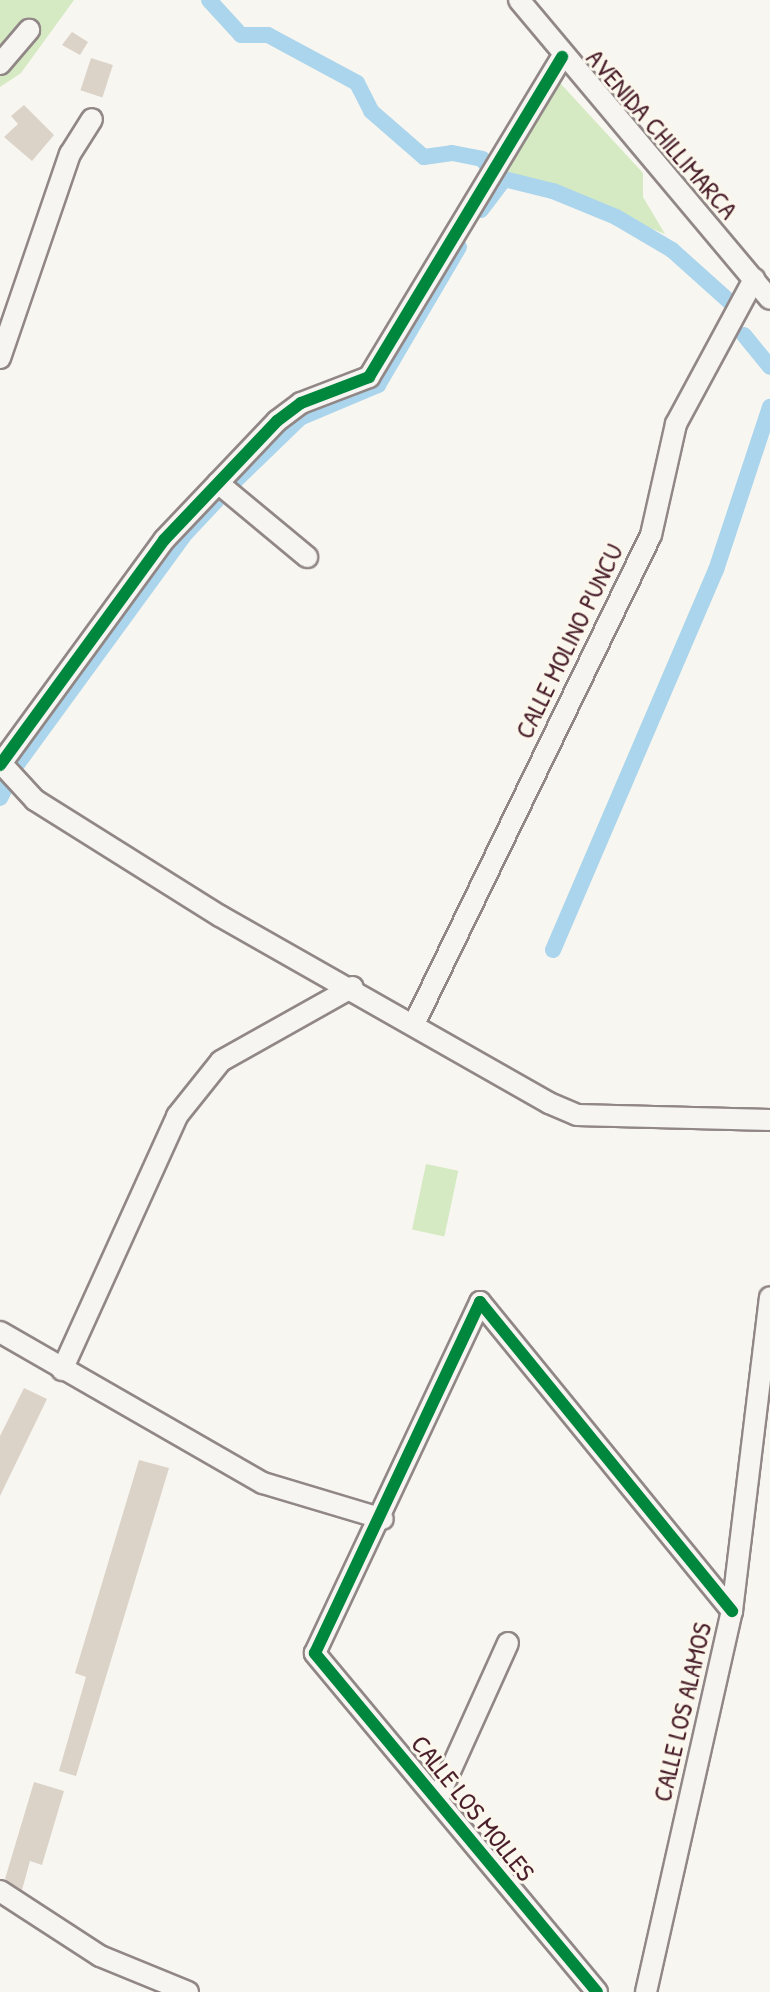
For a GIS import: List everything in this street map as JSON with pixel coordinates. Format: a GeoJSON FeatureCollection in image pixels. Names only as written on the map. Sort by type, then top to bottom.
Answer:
{"type":"FeatureCollection","features":[{"type":"Feature","properties":{"kind":"street","name":"AVENIDA CHILLIMARCA"},"geometry":{"type":"LineString","coordinates":[[519,0],[562,57],[770,299]]}},
{"type":"Feature","properties":{"kind":"street"},"geometry":{"type":"LineString","coordinates":[[0,64],[29,30]]}},
{"type":"Feature","properties":{"kind":"street"},"geometry":{"type":"LineString","coordinates":[[562,57],[369,377],[301,403],[218,483],[164,540],[0,763],[35,800],[220,916],[353,987],[577,1115],[770,1120]]}},
{"type":"Feature","properties":{"kind":"street"},"geometry":{"type":"LineString","coordinates":[[0,358],[36,267],[70,154],[92,119]]}},
{"type":"Feature","properties":{"kind":"street","name":"CALLE MOLINO PUNCU"},"geometry":{"type":"LineString","coordinates":[[415,1022],[651,535],[676,424],[754,279]]}},
{"type":"Feature","properties":{"kind":"street"},"geometry":{"type":"LineString","coordinates":[[218,483],[307,557]]}},
{"type":"Feature","properties":{"kind":"street"},"geometry":{"type":"LineString","coordinates":[[62,1370],[177,1116],[221,1061],[353,987]]}},
{"type":"Feature","properties":{"kind":"street","name":"CALLE LOS ALAMOS"},"geometry":{"type":"LineString","coordinates":[[646,1992],[732,1611],[770,1297]]}},
{"type":"Feature","properties":{"kind":"street"},"geometry":{"type":"LineString","coordinates":[[0,1332],[263,1483],[383,1519],[480,1302],[732,1611]]}},
{"type":"Feature","properties":{"kind":"street","name":"CALLE LOS MOLLES"},"geometry":{"type":"LineString","coordinates":[[383,1519],[315,1653],[597,1992]]}},
{"type":"Feature","properties":{"kind":"street"},"geometry":{"type":"LineString","coordinates":[[438,1798],[508,1643]]}},
{"type":"Feature","properties":{"kind":"street"},"geometry":{"type":"LineString","coordinates":[[0,1891],[100,1956],[188,1992]]}},
{"type":"Feature","properties":{"kind":"green space"},"geometry":{"type":"Polygon","coordinates":[[[0,0],[74,0],[21,73],[0,87],[0,0]]]}},
{"type":"Feature","properties":{"kind":"green space"},"geometry":{"type":"Polygon","coordinates":[[[560,83],[643,173],[643,197],[665,234],[506,171],[560,83]]]}},
{"type":"Feature","properties":{"kind":"green space"},"geometry":{"type":"Polygon","coordinates":[[[426,1164],[458,1171],[444,1236],[412,1230],[426,1164]]]}},
{"type":"Feature","properties":{"kind":"building"},"geometry":{"type":"Polygon","coordinates":[[[72,32],[88,42],[80,55],[62,45],[72,32]]]}},
{"type":"Feature","properties":{"kind":"building"},"geometry":{"type":"Polygon","coordinates":[[[91,58],[113,65],[102,97],[80,90],[91,58]]]}},
{"type":"Feature","properties":{"kind":"building"},"geometry":{"type":"Polygon","coordinates":[[[24,105],[54,135],[32,161],[4,137],[18,124],[11,116],[24,105]]]}},
{"type":"Feature","properties":{"kind":"building"},"geometry":{"type":"Polygon","coordinates":[[[24,1388],[47,1399],[0,1496],[0,1436],[24,1388]]]}},
{"type":"Feature","properties":{"kind":"building"},"geometry":{"type":"Polygon","coordinates":[[[139,1460],[169,1468],[76,1776],[59,1771],[86,1677],[75,1673],[139,1460]]]}},
{"type":"Feature","properties":{"kind":"building"},"geometry":{"type":"Polygon","coordinates":[[[34,1782],[64,1791],[42,1865],[30,1861],[22,1890],[5,1879],[34,1782]]]}},
{"type":"Feature","properties":{"kind":"waterway"},"geometry":{"type":"LineString","coordinates":[[209,0],[241,35],[268,35],[357,83],[371,111],[424,157],[452,153],[482,159],[490,169]]}},
{"type":"Feature","properties":{"kind":"waterway"},"geometry":{"type":"LineString","coordinates":[[481,210],[504,179],[553,191],[616,217],[672,250],[731,303]]}},
{"type":"Feature","properties":{"kind":"waterway"},"geometry":{"type":"LineString","coordinates":[[235,481],[300,418],[378,385],[459,247]]}},
{"type":"Feature","properties":{"kind":"waterway"},"geometry":{"type":"LineString","coordinates":[[744,335],[770,367]]}},
{"type":"Feature","properties":{"kind":"waterway"},"geometry":{"type":"LineString","coordinates":[[553,950],[716,570],[770,407]]}},
{"type":"Feature","properties":{"kind":"waterway"},"geometry":{"type":"LineString","coordinates":[[18,763],[186,533],[217,500]]}},
{"type":"Feature","properties":{"kind":"waterway"},"geometry":{"type":"LineString","coordinates":[[0,798],[6,786]]}},
{"type":"Feature","properties":{"kind":"cycle path"},"geometry":{"type":"LineString","coordinates":[[0,765],[164,540],[277,421],[301,403],[369,377],[562,57]]}},
{"type":"Feature","properties":{"kind":"cycle path"},"geometry":{"type":"LineString","coordinates":[[597,1992],[315,1653],[480,1302],[732,1611]]}}]}
